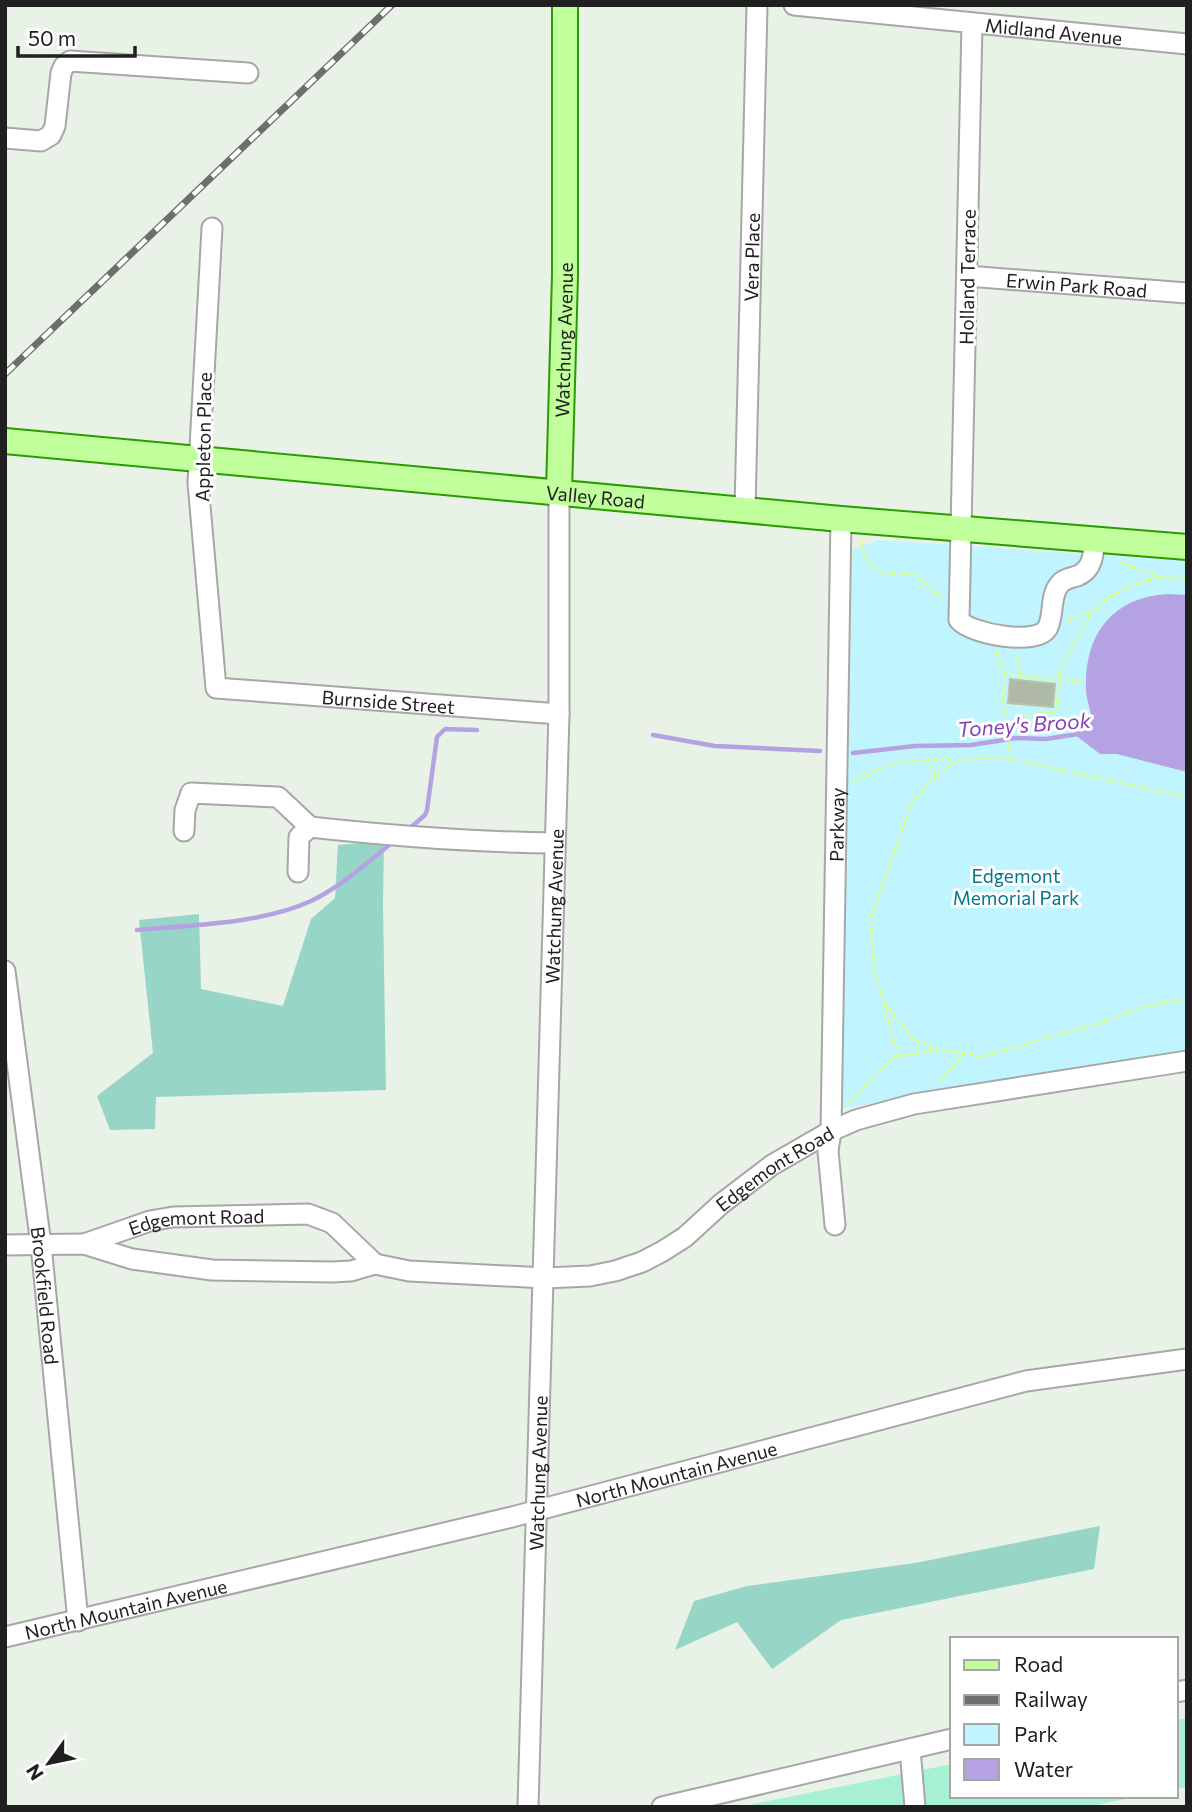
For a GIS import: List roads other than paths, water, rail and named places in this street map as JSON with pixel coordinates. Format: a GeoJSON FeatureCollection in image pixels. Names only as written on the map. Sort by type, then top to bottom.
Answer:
{"type":"FeatureCollection","features":[{"type":"Feature","properties":{"kind":"main road","name":"Watchung Avenue"},"geometry":{"type":"LineString","coordinates":[[559,492],[565,275],[565,5]]}},
{"type":"Feature","properties":{"kind":"main road","name":"Valley Road"},"geometry":{"type":"LineString","coordinates":[[5,440],[841,519],[1187,547]]}},
{"type":"Feature","properties":{"kind":"street","name":"Vera Place"},"geometry":{"type":"LineString","coordinates":[[745,509],[757,5]]}},
{"type":"Feature","properties":{"kind":"street","name":"Midland Avenue"},"geometry":{"type":"LineString","coordinates":[[794,5],[1187,44]]}},
{"type":"Feature","properties":{"kind":"street","name":"Holland Terrace"},"geometry":{"type":"LineString","coordinates":[[972,24],[959,620],[963,625],[982,633],[1027,638],[1039,636],[1048,627],[1060,583],[1088,568],[1094,555],[1094,539]]}},
{"type":"Feature","properties":{"kind":"street"},"geometry":{"type":"LineString","coordinates":[[5,138],[41,141],[51,135],[55,125],[61,73],[71,61],[248,73]]}},
{"type":"Feature","properties":{"kind":"street","name":"Appleton Place"},"geometry":{"type":"LineString","coordinates":[[212,228],[198,483],[216,688]]}},
{"type":"Feature","properties":{"kind":"street","name":"Erwin Park Road"},"geometry":{"type":"LineString","coordinates":[[967,276],[1187,293]]}},
{"type":"Feature","properties":{"kind":"street","name":"Watchung Avenue"},"geometry":{"type":"LineString","coordinates":[[528,1807],[559,714],[559,492]]}},
{"type":"Feature","properties":{"kind":"street","name":"Parkway"},"geometry":{"type":"LineString","coordinates":[[835,1224],[828,1151],[831,1131],[841,519]]}},
{"type":"Feature","properties":{"kind":"street","name":"Burnside Street"},"geometry":{"type":"LineString","coordinates":[[216,688],[559,714]]}},
{"type":"Feature","properties":{"kind":"street"},"geometry":{"type":"LineString","coordinates":[[184,831],[185,810],[191,793],[278,797],[310,827],[401,836],[555,843]]}},
{"type":"Feature","properties":{"kind":"street"},"geometry":{"type":"LineString","coordinates":[[298,872],[299,837],[310,827]]}},
{"type":"Feature","properties":{"kind":"street","name":"Brookfield Road"},"geometry":{"type":"LineString","coordinates":[[5,971],[41,1245],[78,1620]]}},
{"type":"Feature","properties":{"kind":"street","name":"Edgemont Road"},"geometry":{"type":"LineString","coordinates":[[84,1244],[132,1259],[212,1270],[342,1272],[375,1264],[409,1271],[545,1278],[590,1276],[642,1262],[685,1237],[721,1204],[772,1165],[831,1131],[882,1111],[1187,1061]]}},
{"type":"Feature","properties":{"kind":"street","name":"Edgemont Road"},"geometry":{"type":"LineString","coordinates":[[5,1245],[84,1244],[150,1221],[173,1217],[308,1214],[332,1223],[375,1264]]}},
{"type":"Feature","properties":{"kind":"street","name":"North Mountain Avenue"},"geometry":{"type":"LineString","coordinates":[[5,1637],[538,1511],[1026,1381],[1187,1359]]}},
{"type":"Feature","properties":{"kind":"street"},"geometry":{"type":"LineString","coordinates":[[662,1807],[950,1739]]}},
{"type":"Feature","properties":{"kind":"street"},"geometry":{"type":"LineString","coordinates":[[910,1749],[915,1807]]}},
{"type":"Feature","properties":{"kind":"water"},"geometry":{"type":"Polygon","coordinates":[[[1168,594],[1187,595],[1187,772],[1117,754],[1100,754],[1074,734],[1091,722],[1086,693],[1087,670],[1096,636],[1105,622],[1131,603],[1168,594]]]}},
{"type":"Feature","properties":{"kind":"waterway","name":"Toney's Brook"},"geometry":{"type":"LineString","coordinates":[[409,829],[427,810],[437,737],[445,729],[477,730]]}},
{"type":"Feature","properties":{"kind":"waterway","name":"Toney's Brook"},"geometry":{"type":"LineString","coordinates":[[853,753],[915,746],[971,745],[1016,738],[1046,739],[1078,734]]}},
{"type":"Feature","properties":{"kind":"waterway","name":"Toney's Brook"},"geometry":{"type":"LineString","coordinates":[[653,735],[715,746],[820,751]]}},
{"type":"Feature","properties":{"kind":"waterway","name":"Toney's Brook"},"geometry":{"type":"LineString","coordinates":[[137,930],[226,922],[291,909],[333,888],[394,841]]}},
{"type":"Feature","properties":{"kind":"railway"},"geometry":{"type":"LineString","coordinates":[[5,374],[392,5]]}},
{"type":"Feature","properties":{"kind":"park label","name":"Edgemont Memorial Park"},"geometry":{"type":"Point","coordinates":[1016,886]}}]}
